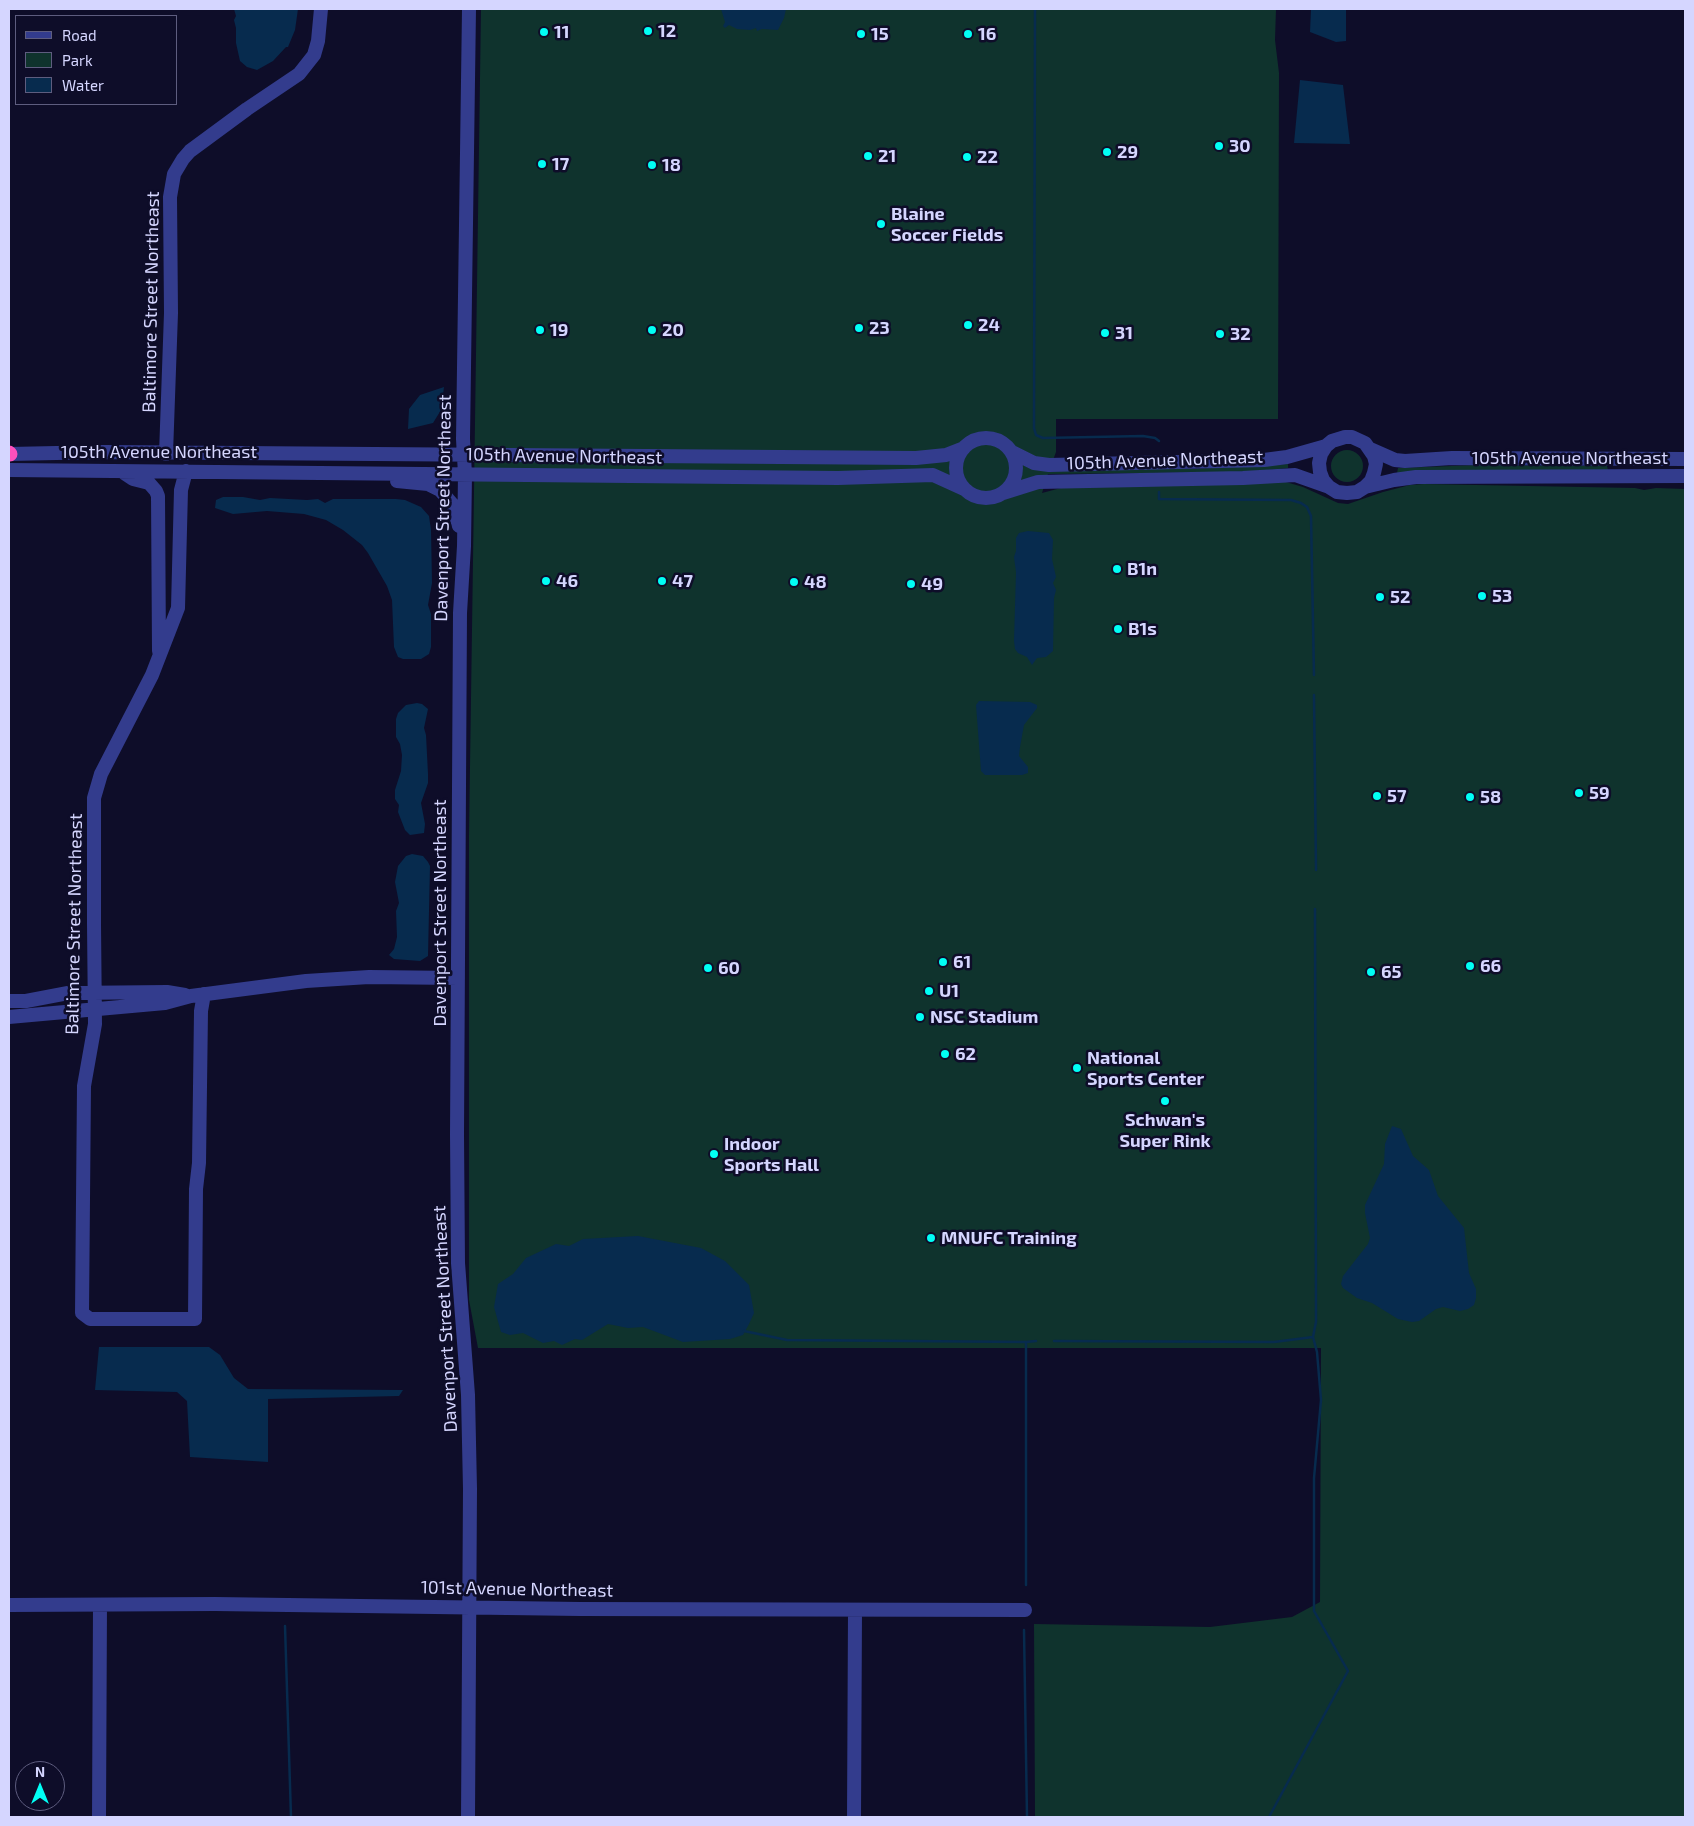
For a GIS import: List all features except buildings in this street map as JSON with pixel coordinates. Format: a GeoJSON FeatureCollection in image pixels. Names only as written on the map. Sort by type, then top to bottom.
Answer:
{"type":"FeatureCollection","features":[{"type":"Feature","properties":{"kind":"street","name":"Baltimore Street Northeast"},"geometry":{"type":"LineString","coordinates":[[166,454],[171,313],[170,197],[174,174],[183,159],[200,144],[247,109],[300,74],[314,55],[318,41],[321,9]]}},
{"type":"Feature","properties":{"kind":"street","name":"Davenport Street Northeast"},"geometry":{"type":"LineString","coordinates":[[468,1817],[470,1441],[458,1263],[458,978],[460,622],[464,546],[469,9]]}},
{"type":"Feature","properties":{"kind":"street","name":"105th Avenue Northeast"},"geometry":{"type":"LineString","coordinates":[[9,453],[104,452],[166,454],[916,458],[946,455],[983,438],[994,439],[1004,444],[1012,452],[1034,463],[1049,465],[1264,460],[1287,457],[1326,446],[1338,438],[1352,437],[1395,460],[1405,461],[1452,458],[1685,459]]}},
{"type":"Feature","properties":{"kind":"street"},"geometry":{"type":"LineString","coordinates":[[1326,446],[1321,454],[1319,463],[1323,480],[1329,487]]}},
{"type":"Feature","properties":{"kind":"street"},"geometry":{"type":"LineString","coordinates":[[964,448],[956,465],[960,483],[966,490]]}},
{"type":"Feature","properties":{"kind":"street"},"geometry":{"type":"LineString","coordinates":[[1365,487],[1374,473],[1376,464],[1370,448]]}},
{"type":"Feature","properties":{"kind":"street"},"geometry":{"type":"LineString","coordinates":[[1003,493],[1009,488],[1017,471],[1016,461],[1012,452]]}},
{"type":"Feature","properties":{"kind":"street","name":"105th Avenue Northeast"},"geometry":{"type":"LineString","coordinates":[[9,470],[838,478],[933,475],[983,498],[995,497],[1038,482],[1243,478],[1295,475],[1329,487],[1337,492],[1347,494],[1357,492],[1365,487],[1416,477],[1685,476]]}},
{"type":"Feature","properties":{"kind":"street","name":"Baltimore Street Northeast"},"geometry":{"type":"LineString","coordinates":[[119,471],[133,479],[148,483],[158,496],[159,659]]}},
{"type":"Feature","properties":{"kind":"street","name":"Baltimore Street Northeast"},"geometry":{"type":"LineString","coordinates":[[186,471],[181,490],[178,608],[159,659],[101,774],[94,798],[95,1031],[86,1068],[84,1086],[82,1313],[90,1319],[195,1319],[196,1190],[199,1163],[201,1011],[197,995]]}},
{"type":"Feature","properties":{"kind":"street"},"geometry":{"type":"LineString","coordinates":[[325,472],[428,484],[440,490],[453,505],[464,546]]}},
{"type":"Feature","properties":{"kind":"street"},"geometry":{"type":"LineString","coordinates":[[9,1017],[165,1003],[197,995],[336,978],[458,978]]}},
{"type":"Feature","properties":{"kind":"street"},"geometry":{"type":"LineString","coordinates":[[9,1001],[26,1001],[68,993],[95,992],[167,992],[197,995]]}},
{"type":"Feature","properties":{"kind":"street"},"geometry":{"type":"LineString","coordinates":[[99,1817],[100,1604]]}},
{"type":"Feature","properties":{"kind":"street","name":"101st Avenue Northeast"},"geometry":{"type":"LineString","coordinates":[[9,1605],[215,1604],[855,1611],[1025,1610]]}},
{"type":"Feature","properties":{"kind":"street"},"geometry":{"type":"LineString","coordinates":[[854,1817],[855,1611]]}},
{"type":"Feature","properties":{"kind":"green space","name":"National Sports Center"},"geometry":{"type":"Polygon","coordinates":[[[481,9],[1276,9],[1275,40],[1279,73],[1278,419],[1056,419],[1056,452],[1049,471],[1082,469],[1193,469],[1288,464],[1288,468],[1246,472],[1048,474],[1042,493],[1087,481],[1286,482],[1303,487],[1338,503],[1348,504],[1383,492],[1410,485],[1424,484],[1635,488],[1644,490],[1656,488],[1685,489],[1685,1817],[1035,1817],[1034,1624],[1210,1627],[1292,1617],[1320,1602],[1321,1348],[478,1348],[469,1300],[469,835],[481,9]]]}},
{"type":"Feature","properties":{"kind":"green space"},"geometry":{"type":"Polygon","coordinates":[[[1347,450],[1353,451],[1358,455],[1362,460],[1362,472],[1358,477],[1353,481],[1347,482],[1341,481],[1336,477],[1332,472],[1331,466],[1332,460],[1336,455],[1341,451],[1347,450]]]}},
{"type":"Feature","properties":{"kind":"green space"},"geometry":{"type":"Polygon","coordinates":[[[1479,465],[1607,466],[1608,470],[1397,473],[1398,468],[1479,465]]]}},
{"type":"Feature","properties":{"kind":"water"},"geometry":{"type":"Polygon","coordinates":[[[234,9],[298,9],[295,30],[288,47],[273,61],[257,70],[247,67],[240,61],[236,43],[234,20],[236,16],[234,9]]]}},
{"type":"Feature","properties":{"kind":"water"},"geometry":{"type":"Polygon","coordinates":[[[721,9],[786,9],[778,30],[762,29],[757,31],[756,28],[750,30],[737,29],[729,25],[725,28],[723,26],[725,22],[721,9]]]}},
{"type":"Feature","properties":{"kind":"water"},"geometry":{"type":"Polygon","coordinates":[[[1311,9],[1346,9],[1346,41],[1336,42],[1310,32],[1311,9]]]}},
{"type":"Feature","properties":{"kind":"water"},"geometry":{"type":"Polygon","coordinates":[[[1300,80],[1343,85],[1350,144],[1294,143],[1300,80]]]}},
{"type":"Feature","properties":{"kind":"water"},"geometry":{"type":"Polygon","coordinates":[[[444,387],[441,410],[433,423],[408,429],[409,409],[420,395],[444,387]]]}},
{"type":"Feature","properties":{"kind":"water"},"geometry":{"type":"Polygon","coordinates":[[[223,497],[243,497],[260,500],[270,498],[318,499],[325,503],[333,499],[396,499],[405,500],[421,507],[429,516],[431,530],[432,583],[428,605],[431,614],[431,647],[429,654],[421,659],[403,659],[398,657],[394,647],[392,600],[387,586],[362,545],[343,530],[326,520],[304,514],[267,511],[233,514],[215,508],[216,500],[223,497]]]}},
{"type":"Feature","properties":{"kind":"water"},"geometry":{"type":"Polygon","coordinates":[[[1028,531],[1049,533],[1053,540],[1052,559],[1056,577],[1053,583],[1056,590],[1054,598],[1053,651],[1046,657],[1037,658],[1032,665],[1027,657],[1018,653],[1015,649],[1014,641],[1016,572],[1014,557],[1016,538],[1019,533],[1028,531]]]}},
{"type":"Feature","properties":{"kind":"water"},"geometry":{"type":"Polygon","coordinates":[[[979,701],[1030,702],[1037,705],[1037,708],[1024,725],[1020,747],[1019,756],[1028,767],[1028,773],[1022,775],[985,775],[981,771],[976,705],[979,701]]]}},
{"type":"Feature","properties":{"kind":"water"},"geometry":{"type":"Polygon","coordinates":[[[422,704],[428,709],[424,728],[428,783],[421,803],[425,824],[424,833],[410,835],[405,830],[398,812],[399,805],[395,799],[395,790],[401,771],[402,755],[400,744],[396,737],[396,719],[398,713],[406,705],[422,704]]]}},
{"type":"Feature","properties":{"kind":"water"},"geometry":{"type":"Polygon","coordinates":[[[412,854],[423,856],[430,866],[428,956],[420,961],[394,959],[389,955],[394,949],[397,937],[396,911],[399,903],[395,882],[398,866],[406,856],[412,854]]]}},
{"type":"Feature","properties":{"kind":"water"},"geometry":{"type":"Polygon","coordinates":[[[1392,1126],[1401,1129],[1413,1156],[1429,1170],[1438,1196],[1464,1228],[1469,1273],[1476,1289],[1474,1305],[1468,1309],[1460,1311],[1443,1307],[1436,1309],[1419,1321],[1412,1322],[1398,1319],[1372,1303],[1357,1298],[1343,1288],[1341,1284],[1343,1276],[1368,1244],[1370,1238],[1365,1205],[1384,1164],[1385,1144],[1392,1126]]]}},
{"type":"Feature","properties":{"kind":"water"},"geometry":{"type":"Polygon","coordinates":[[[638,1236],[701,1248],[725,1261],[749,1285],[754,1313],[743,1335],[730,1339],[683,1342],[643,1327],[628,1328],[608,1324],[582,1340],[575,1339],[562,1345],[554,1341],[543,1343],[523,1333],[510,1335],[501,1332],[494,1307],[498,1284],[513,1274],[526,1258],[556,1244],[569,1246],[583,1239],[638,1236]]]}},
{"type":"Feature","properties":{"kind":"water"},"geometry":{"type":"Polygon","coordinates":[[[99,1347],[209,1347],[220,1355],[234,1378],[248,1389],[403,1390],[399,1396],[268,1399],[268,1462],[190,1457],[187,1401],[177,1392],[95,1390],[99,1347]]]}},
{"type":"Feature","properties":{"kind":"waterway"},"geometry":{"type":"LineString","coordinates":[[1035,9],[1034,428],[1036,435],[1043,438],[1143,436],[1155,438],[1159,441]]}},
{"type":"Feature","properties":{"kind":"waterway"},"geometry":{"type":"LineString","coordinates":[[1159,492],[1159,499],[1291,500],[1307,507],[1311,516],[1314,675]]}},
{"type":"Feature","properties":{"kind":"waterway"},"geometry":{"type":"LineString","coordinates":[[1314,695],[1316,870]]}},
{"type":"Feature","properties":{"kind":"waterway"},"geometry":{"type":"LineString","coordinates":[[1054,1341],[1274,1342],[1313,1337],[1316,1322],[1315,909]]}},
{"type":"Feature","properties":{"kind":"waterway"},"geometry":{"type":"LineString","coordinates":[[744,1331],[787,1340],[1036,1341]]}},
{"type":"Feature","properties":{"kind":"waterway"},"geometry":{"type":"LineString","coordinates":[[1269,1817],[1348,1671],[1314,1611],[1314,1478],[1321,1400],[1317,1352],[1313,1337]]}},
{"type":"Feature","properties":{"kind":"waterway"},"geometry":{"type":"LineString","coordinates":[[1026,1342],[1026,1585]]}},
{"type":"Feature","properties":{"kind":"waterway"},"geometry":{"type":"LineString","coordinates":[[285,1626],[291,1817]]}},
{"type":"Feature","properties":{"kind":"waterway"},"geometry":{"type":"LineString","coordinates":[[1024,1630],[1027,1817]]}},
{"type":"Feature","properties":{"kind":"place","name":"12"},"geometry":{"type":"Point","coordinates":[648,31]}},
{"type":"Feature","properties":{"kind":"place","name":"11"},"geometry":{"type":"Point","coordinates":[544,32]}},
{"type":"Feature","properties":{"kind":"place","name":"15"},"geometry":{"type":"Point","coordinates":[861,34]}},
{"type":"Feature","properties":{"kind":"place","name":"16"},"geometry":{"type":"Point","coordinates":[968,34]}},
{"type":"Feature","properties":{"kind":"place","name":"30"},"geometry":{"type":"Point","coordinates":[1219,146]}},
{"type":"Feature","properties":{"kind":"place","name":"29"},"geometry":{"type":"Point","coordinates":[1107,152]}},
{"type":"Feature","properties":{"kind":"place","name":"21"},"geometry":{"type":"Point","coordinates":[868,156]}},
{"type":"Feature","properties":{"kind":"place","name":"22"},"geometry":{"type":"Point","coordinates":[967,157]}},
{"type":"Feature","properties":{"kind":"place","name":"17"},"geometry":{"type":"Point","coordinates":[542,164]}},
{"type":"Feature","properties":{"kind":"place","name":"18"},"geometry":{"type":"Point","coordinates":[652,165]}},
{"type":"Feature","properties":{"kind":"place","name":"Blaine Soccer Fields"},"geometry":{"type":"Point","coordinates":[881,224]}},
{"type":"Feature","properties":{"kind":"place","name":"24"},"geometry":{"type":"Point","coordinates":[968,325]}},
{"type":"Feature","properties":{"kind":"place","name":"23"},"geometry":{"type":"Point","coordinates":[859,328]}},
{"type":"Feature","properties":{"kind":"place","name":"19"},"geometry":{"type":"Point","coordinates":[540,330]}},
{"type":"Feature","properties":{"kind":"place","name":"20"},"geometry":{"type":"Point","coordinates":[652,330]}},
{"type":"Feature","properties":{"kind":"place","name":"31"},"geometry":{"type":"Point","coordinates":[1105,333]}},
{"type":"Feature","properties":{"kind":"place","name":"32"},"geometry":{"type":"Point","coordinates":[1220,334]}},
{"type":"Feature","properties":{"kind":"place","name":"B1n"},"geometry":{"type":"Point","coordinates":[1117,569]}},
{"type":"Feature","properties":{"kind":"place","name":"46"},"geometry":{"type":"Point","coordinates":[546,581]}},
{"type":"Feature","properties":{"kind":"place","name":"47"},"geometry":{"type":"Point","coordinates":[662,581]}},
{"type":"Feature","properties":{"kind":"place","name":"48"},"geometry":{"type":"Point","coordinates":[794,582]}},
{"type":"Feature","properties":{"kind":"place","name":"49"},"geometry":{"type":"Point","coordinates":[911,584]}},
{"type":"Feature","properties":{"kind":"place","name":"53"},"geometry":{"type":"Point","coordinates":[1482,596]}},
{"type":"Feature","properties":{"kind":"place","name":"52"},"geometry":{"type":"Point","coordinates":[1380,597]}},
{"type":"Feature","properties":{"kind":"place","name":"B1s"},"geometry":{"type":"Point","coordinates":[1118,629]}},
{"type":"Feature","properties":{"kind":"place","name":"59"},"geometry":{"type":"Point","coordinates":[1579,793]}},
{"type":"Feature","properties":{"kind":"place","name":"57"},"geometry":{"type":"Point","coordinates":[1377,796]}},
{"type":"Feature","properties":{"kind":"place","name":"58"},"geometry":{"type":"Point","coordinates":[1470,797]}},
{"type":"Feature","properties":{"kind":"place","name":"61"},"geometry":{"type":"Point","coordinates":[943,962]}},
{"type":"Feature","properties":{"kind":"place","name":"66"},"geometry":{"type":"Point","coordinates":[1470,966]}},
{"type":"Feature","properties":{"kind":"place","name":"60"},"geometry":{"type":"Point","coordinates":[708,968]}},
{"type":"Feature","properties":{"kind":"place","name":"65"},"geometry":{"type":"Point","coordinates":[1371,972]}},
{"type":"Feature","properties":{"kind":"place","name":"U1"},"geometry":{"type":"Point","coordinates":[929,991]}},
{"type":"Feature","properties":{"kind":"place","name":"NSC Stadium"},"geometry":{"type":"Point","coordinates":[920,1017]}},
{"type":"Feature","properties":{"kind":"place","name":"62"},"geometry":{"type":"Point","coordinates":[945,1054]}},
{"type":"Feature","properties":{"kind":"place","name":"National Sports Center"},"geometry":{"type":"Point","coordinates":[1077,1068]}},
{"type":"Feature","properties":{"kind":"place","name":"Schwan's Super Rink"},"geometry":{"type":"Point","coordinates":[1165,1101]}},
{"type":"Feature","properties":{"kind":"place","name":"Indoor Sports Hall"},"geometry":{"type":"Point","coordinates":[714,1154]}},
{"type":"Feature","properties":{"kind":"place","name":"MNUFC Training"},"geometry":{"type":"Point","coordinates":[931,1238]}}]}
